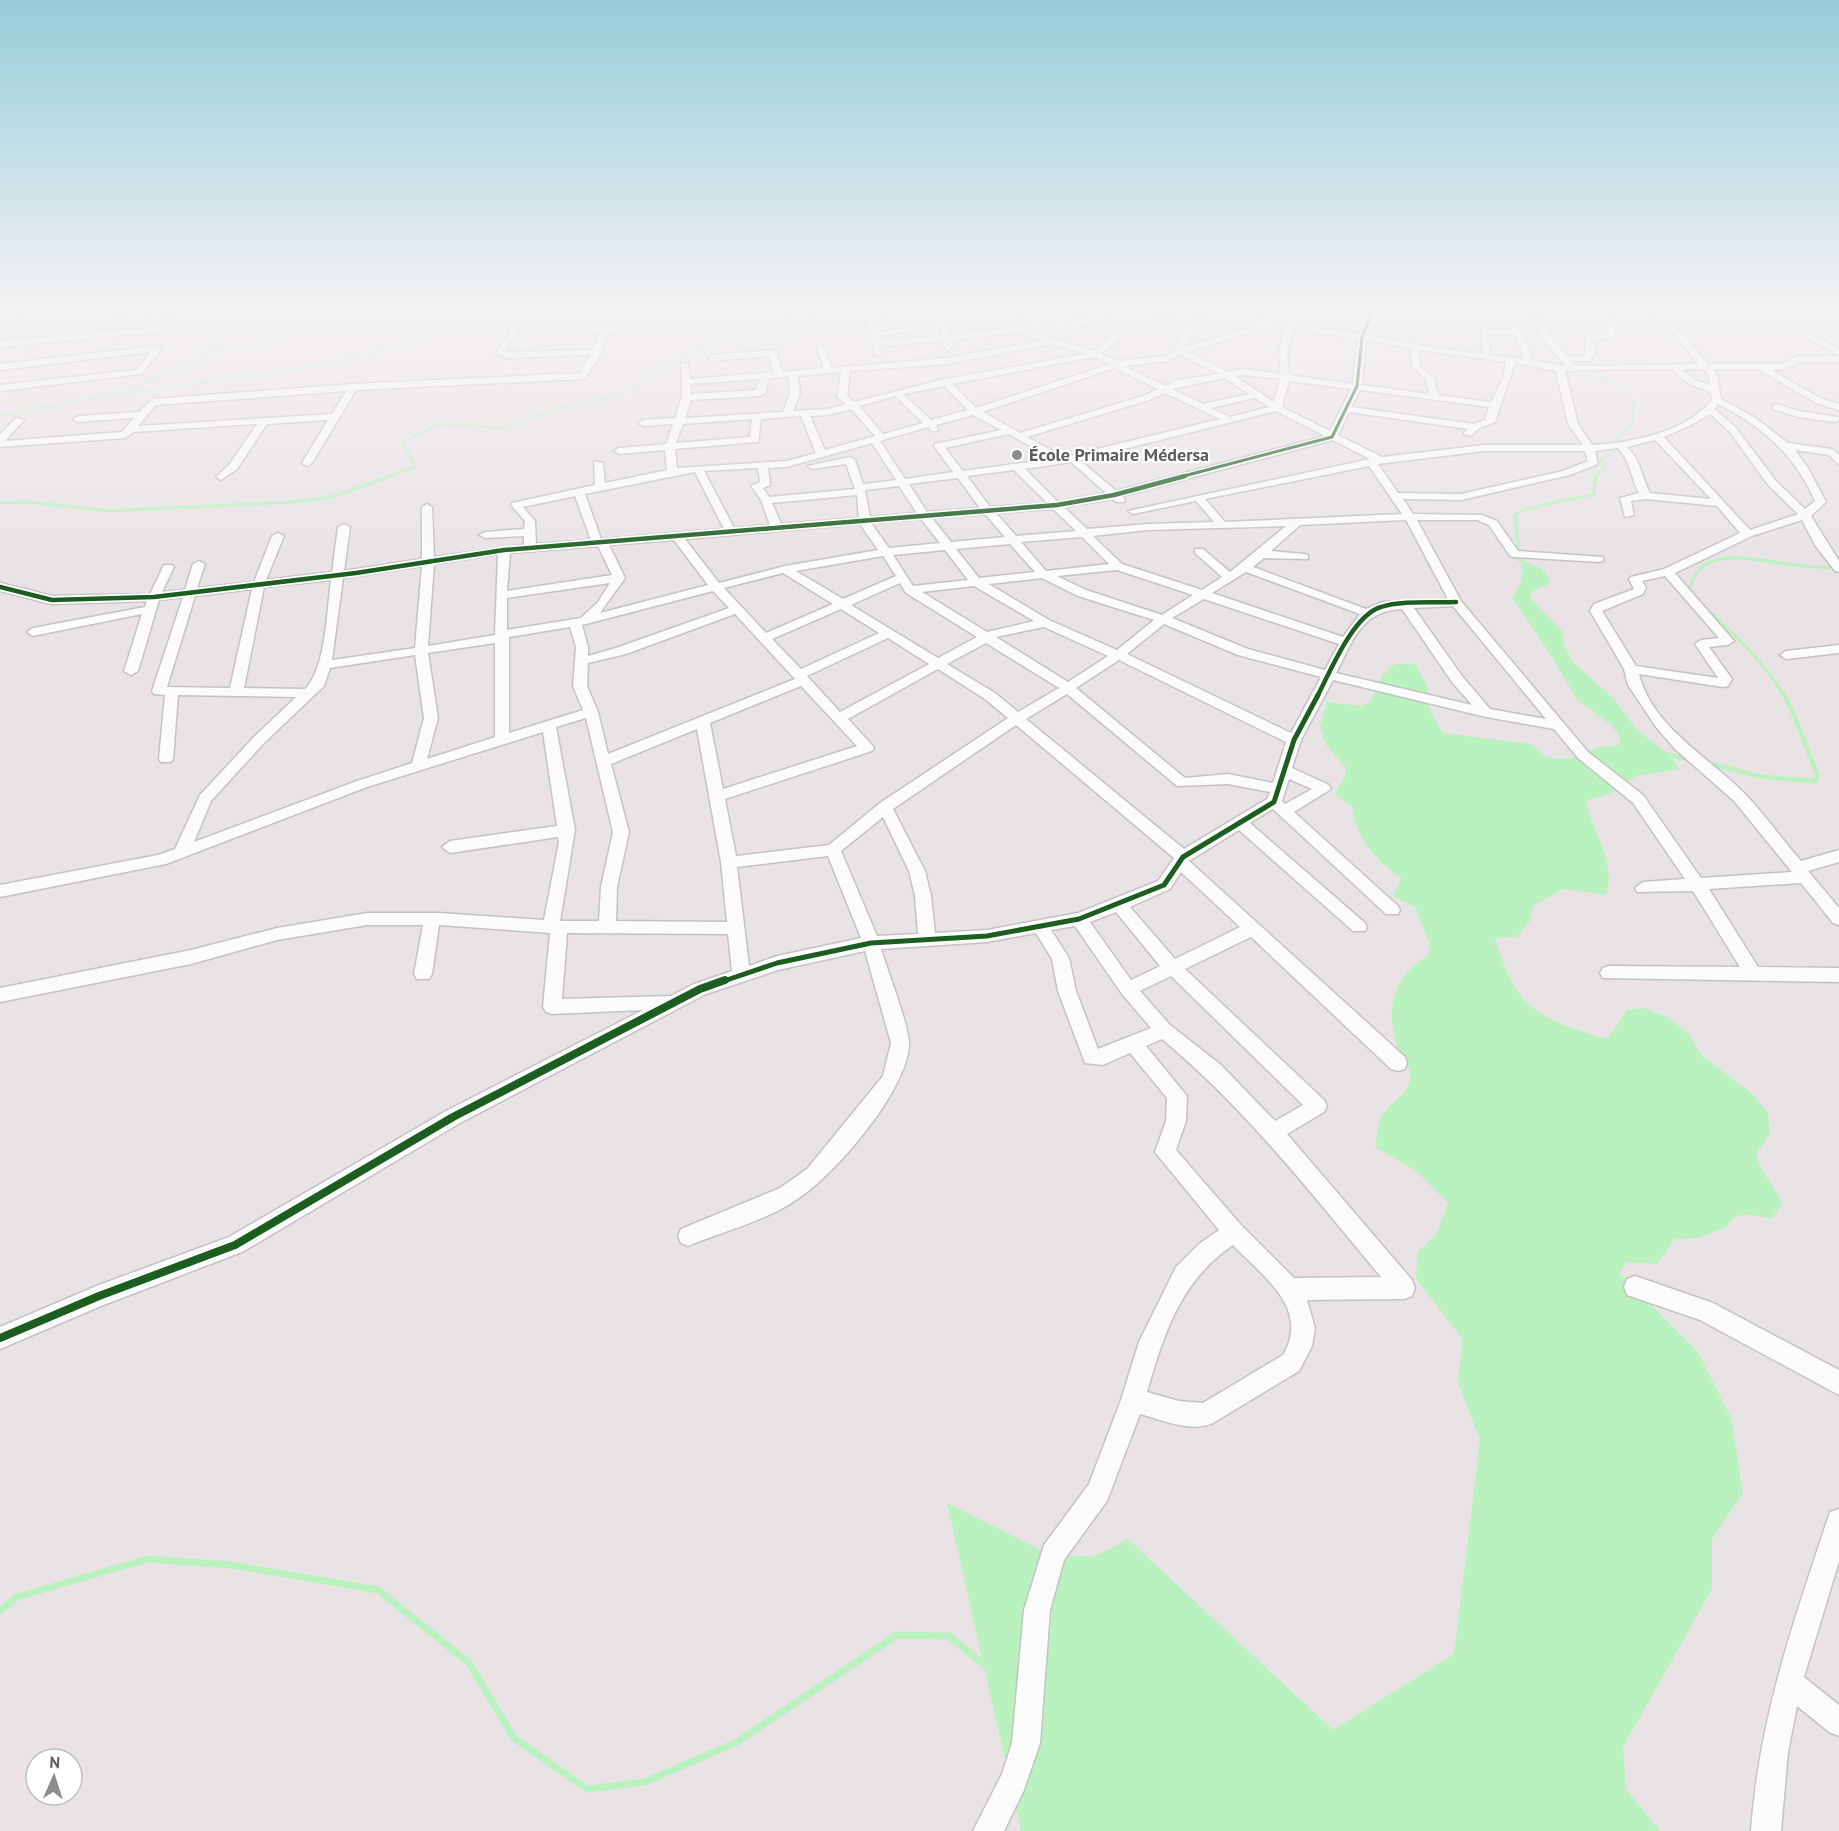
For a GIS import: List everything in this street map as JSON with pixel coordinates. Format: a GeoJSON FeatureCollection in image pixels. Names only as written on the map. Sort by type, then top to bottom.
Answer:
{"type":"FeatureCollection","features":[{"type":"Feature","properties":{"kind":"street"},"geometry":{"type":"LineString","coordinates":[[25,398],[28,393]]}},
{"type":"Feature","properties":{"kind":"street"},"geometry":{"type":"LineString","coordinates":[[0,442],[125,435],[153,402],[266,393]]}},
{"type":"Feature","properties":{"kind":"street"},"geometry":{"type":"LineString","coordinates":[[307,463],[348,393]]}},
{"type":"Feature","properties":{"kind":"street"},"geometry":{"type":"LineString","coordinates":[[672,472],[670,447],[687,393]]}},
{"type":"Feature","properties":{"kind":"street"},"geometry":{"type":"LineString","coordinates":[[687,397],[752,393]]}},
{"type":"Feature","properties":{"kind":"street"},"geometry":{"type":"LineString","coordinates":[[788,414],[795,393]]}},
{"type":"Feature","properties":{"kind":"street"},"geometry":{"type":"LineString","coordinates":[[842,393],[842,397],[854,406],[877,438],[925,517],[976,582],[1045,623],[1118,654],[1294,740]]}},
{"type":"Feature","properties":{"kind":"street"},"geometry":{"type":"LineString","coordinates":[[643,423],[804,414],[854,406],[896,393]]}},
{"type":"Feature","properties":{"kind":"street"},"geometry":{"type":"LineString","coordinates":[[897,393],[928,424],[960,440]]}},
{"type":"Feature","properties":{"kind":"street"},"geometry":{"type":"LineString","coordinates":[[958,393],[974,411],[1061,460]]}},
{"type":"Feature","properties":{"kind":"street"},"geometry":{"type":"LineString","coordinates":[[787,464],[1028,393]]}},
{"type":"Feature","properties":{"kind":"street"},"geometry":{"type":"LineString","coordinates":[[1156,393],[1016,434],[960,440],[939,446],[1012,542],[1043,574],[1082,593],[1163,619],[1242,652],[1486,713],[1556,725]]}},
{"type":"Feature","properties":{"kind":"street"},"geometry":{"type":"LineString","coordinates":[[1173,393],[1231,420]]}},
{"type":"Feature","properties":{"kind":"street"},"geometry":{"type":"LineString","coordinates":[[1277,408],[1281,393]]}},
{"type":"Feature","properties":{"kind":"street"},"geometry":{"type":"LineString","coordinates":[[33,632],[190,592],[504,550],[730,530],[925,517],[1058,505],[1114,495],[1332,438],[1353,393]]}},
{"type":"Feature","properties":{"kind":"street"},"geometry":{"type":"LineString","coordinates":[[1414,393],[1494,405]]}},
{"type":"Feature","properties":{"kind":"street"},"geometry":{"type":"LineString","coordinates":[[1346,409],[1475,427],[1488,424],[1500,393]]}},
{"type":"Feature","properties":{"kind":"street"},"geometry":{"type":"LineString","coordinates":[[1395,496],[1461,497],[1592,464],[1594,460],[1589,447],[1573,424],[1566,393]]}},
{"type":"Feature","properties":{"kind":"street"},"geometry":{"type":"LineString","coordinates":[[1706,393],[1714,400],[1750,417],[1788,446],[1808,472],[1821,502],[1805,515],[1748,534],[1668,572],[1635,579],[1640,587],[1639,591],[1598,607],[1596,611],[1631,669],[1635,685],[1661,724],[1680,746],[1739,797],[1839,919]]}},
{"type":"Feature","properties":{"kind":"street"},"geometry":{"type":"LineString","coordinates":[[1714,393],[1714,400],[1733,430],[1772,483],[1805,515],[1821,545],[1839,569]]}},
{"type":"Feature","properties":{"kind":"street"},"geometry":{"type":"LineString","coordinates":[[1806,393],[1839,408],[1832,423],[1839,432]]}},
{"type":"Feature","properties":{"kind":"street"},"geometry":{"type":"LineString","coordinates":[[1203,407],[1255,394],[1375,461],[1410,517],[1456,602],[1556,725],[1599,770],[1638,799],[1698,886],[1754,975]]}},
{"type":"Feature","properties":{"kind":"street"},"geometry":{"type":"LineString","coordinates":[[1133,511],[1375,461],[1503,447],[1620,445],[1657,436],[1714,400]]}},
{"type":"Feature","properties":{"kind":"street"},"geometry":{"type":"LineString","coordinates":[[60,440],[88,406]]}},
{"type":"Feature","properties":{"kind":"street"},"geometry":{"type":"LineString","coordinates":[[1776,407],[1798,414],[1834,420]]}},
{"type":"Feature","properties":{"kind":"street"},"geometry":{"type":"LineString","coordinates":[[766,500],[860,490],[903,481],[1073,459],[1277,408]]}},
{"type":"Feature","properties":{"kind":"street"},"geometry":{"type":"LineString","coordinates":[[804,414],[821,454]]}},
{"type":"Feature","properties":{"kind":"street"},"geometry":{"type":"LineString","coordinates":[[78,419],[142,415]]}},
{"type":"Feature","properties":{"kind":"street"},"geometry":{"type":"LineString","coordinates":[[619,451],[755,440],[757,416]]}},
{"type":"Feature","properties":{"kind":"street"},"geometry":{"type":"LineString","coordinates":[[130,429],[335,417]]}},
{"type":"Feature","properties":{"kind":"street"},"geometry":{"type":"LineString","coordinates":[[0,442],[19,420]]}},
{"type":"Feature","properties":{"kind":"street"},"geometry":{"type":"LineString","coordinates":[[221,477],[234,467],[264,421]]}},
{"type":"Feature","properties":{"kind":"street"},"geometry":{"type":"LineString","coordinates":[[1464,450],[1468,433],[1475,427]]}},
{"type":"Feature","properties":{"kind":"street"},"geometry":{"type":"LineString","coordinates":[[1657,436],[1687,463],[1697,479],[1721,503],[1729,518],[1748,534]]}},
{"type":"Feature","properties":{"kind":"street"},"geometry":{"type":"LineString","coordinates":[[1620,445],[1634,460],[1636,480],[1646,496]]}},
{"type":"Feature","properties":{"kind":"street"},"geometry":{"type":"LineString","coordinates":[[1788,446],[1832,452],[1839,462]]}},
{"type":"Feature","properties":{"kind":"street"},"geometry":{"type":"LineString","coordinates":[[530,548],[530,521],[516,505],[672,472],[763,465],[811,466],[850,459],[860,490],[865,522],[910,591],[1067,687],[1182,783],[1228,779],[1278,801],[1392,910]]}},
{"type":"Feature","properties":{"kind":"street"},"geometry":{"type":"LineString","coordinates":[[1073,459],[1148,527]]}},
{"type":"Feature","properties":{"kind":"street"},"geometry":{"type":"LineString","coordinates":[[598,463],[600,486]]}},
{"type":"Feature","properties":{"kind":"street"},"geometry":{"type":"LineString","coordinates":[[763,465],[765,485],[756,486],[766,500],[777,528]]}},
{"type":"Feature","properties":{"kind":"street"},"geometry":{"type":"LineString","coordinates":[[1017,467],[1118,566],[1346,642]]}},
{"type":"Feature","properties":{"kind":"street"},"geometry":{"type":"LineString","coordinates":[[698,469],[730,530]]}},
{"type":"Feature","properties":{"kind":"street"},"geometry":{"type":"LineString","coordinates":[[579,491],[599,542],[619,578]]}},
{"type":"Feature","properties":{"kind":"street"},"geometry":{"type":"LineString","coordinates":[[1629,515],[1625,498],[1646,496],[1721,503]]}},
{"type":"Feature","properties":{"kind":"street"},"geometry":{"type":"LineString","coordinates":[[1461,497],[1478,517]]}},
{"type":"Feature","properties":{"kind":"street"},"geometry":{"type":"LineString","coordinates":[[1199,498],[1222,525]]}},
{"type":"Feature","properties":{"kind":"street"},"geometry":{"type":"LineString","coordinates":[[418,767],[431,718],[422,651],[428,561],[427,507]]}},
{"type":"Feature","properties":{"kind":"street"},"geometry":{"type":"LineString","coordinates":[[325,665],[422,651],[580,622],[650,606],[715,586],[785,569],[886,552],[1012,542],[1148,527],[1410,517],[1478,517],[1493,523],[1514,554],[1599,559]]}},
{"type":"Feature","properties":{"kind":"street"},"geometry":{"type":"LineString","coordinates":[[729,862],[833,850],[885,807],[1015,719],[1118,654],[1163,619],[1245,568],[1298,521]]}},
{"type":"Feature","properties":{"kind":"street"},"geometry":{"type":"LineString","coordinates":[[182,851],[205,799],[319,683],[325,665],[344,527]]}},
{"type":"Feature","properties":{"kind":"street"},"geometry":{"type":"LineString","coordinates":[[485,535],[530,532]]}},
{"type":"Feature","properties":{"kind":"street"},"geometry":{"type":"LineString","coordinates":[[236,693],[259,584],[278,536]]}},
{"type":"Feature","properties":{"kind":"street"},"geometry":{"type":"LineString","coordinates":[[677,536],[715,586],[867,748],[715,797]]}},
{"type":"Feature","properties":{"kind":"street"},"geometry":{"type":"LineString","coordinates":[[502,738],[501,595],[504,550]]}},
{"type":"Feature","properties":{"kind":"street"},"geometry":{"type":"LineString","coordinates":[[1199,551],[1229,578]]}},
{"type":"Feature","properties":{"kind":"street"},"geometry":{"type":"LineString","coordinates":[[1261,554],[1304,557]]}},
{"type":"Feature","properties":{"kind":"street"},"geometry":{"type":"LineString","coordinates":[[200,564],[158,689],[161,693],[307,693]]}},
{"type":"Feature","properties":{"kind":"street"},"geometry":{"type":"LineString","coordinates":[[910,591],[1118,566]]}},
{"type":"Feature","properties":{"kind":"street"},"geometry":{"type":"LineString","coordinates":[[131,671],[152,603],[168,567]]}},
{"type":"Feature","properties":{"kind":"street"},"geometry":{"type":"LineString","coordinates":[[1245,568],[1367,613]]}},
{"type":"Feature","properties":{"kind":"street"},"geometry":{"type":"LineString","coordinates":[[785,569],[990,696],[1182,860],[1252,929],[1398,1063]]}},
{"type":"Feature","properties":{"kind":"street"},"geometry":{"type":"LineString","coordinates":[[1631,669],[1717,683],[1725,681],[1701,644],[1728,641],[1668,572]]}},
{"type":"Feature","properties":{"kind":"street"},"geometry":{"type":"LineString","coordinates":[[501,595],[619,578]]}},
{"type":"Feature","properties":{"kind":"street"},"geometry":{"type":"LineString","coordinates":[[580,622],[603,604],[619,578]]}},
{"type":"Feature","properties":{"kind":"street"},"geometry":{"type":"LineString","coordinates":[[764,638],[902,578]]}},
{"type":"Feature","properties":{"kind":"street"},"geometry":{"type":"LineString","coordinates":[[0,586],[52,600],[152,603]]}},
{"type":"Feature","properties":{"kind":"street"},"geometry":{"type":"LineString","coordinates":[[1278,801],[1283,770],[1294,740],[1346,642],[1367,613],[1382,606],[1456,602]]}},
{"type":"Feature","properties":{"kind":"street"},"geometry":{"type":"LineString","coordinates":[[1406,605],[1457,679],[1486,713]]}},
{"type":"Feature","properties":{"kind":"street"},"geometry":{"type":"LineString","coordinates":[[582,661],[621,651],[737,609]]}},
{"type":"Feature","properties":{"kind":"street"},"geometry":{"type":"LineString","coordinates":[[580,622],[582,647],[580,686],[591,712],[621,832],[609,887],[607,928]]}},
{"type":"Feature","properties":{"kind":"street"},"geometry":{"type":"LineString","coordinates":[[839,718],[996,632],[1045,623]]}},
{"type":"Feature","properties":{"kind":"street"},"geometry":{"type":"LineString","coordinates":[[603,762],[703,723],[802,678],[888,633]]}},
{"type":"Feature","properties":{"kind":"street"},"geometry":{"type":"LineString","coordinates":[[1786,655],[1839,649]]}},
{"type":"Feature","properties":{"kind":"street"},"geometry":{"type":"LineString","coordinates":[[166,759],[172,693]]}},
{"type":"Feature","properties":{"kind":"street"},"geometry":{"type":"LineString","coordinates":[[0,891],[151,862],[312,805],[362,784],[502,738],[591,712]]}},
{"type":"Feature","properties":{"kind":"street"},"geometry":{"type":"LineString","coordinates":[[703,723],[715,797],[729,862],[741,974]]}},
{"type":"Feature","properties":{"kind":"street"},"geometry":{"type":"LineString","coordinates":[[549,724],[567,830],[555,927],[552,1007],[672,1002]]}},
{"type":"Feature","properties":{"kind":"street"},"geometry":{"type":"LineString","coordinates":[[4,1331],[235,1245],[453,1117],[672,1002],[741,974],[798,957],[871,943],[987,936],[1041,928],[1079,919],[1119,905],[1164,885],[1182,860],[1278,801],[1324,789],[1283,770]]}},
{"type":"Feature","properties":{"kind":"street"},"geometry":{"type":"LineString","coordinates":[[885,807],[917,871],[923,896],[927,940]]}},
{"type":"Feature","properties":{"kind":"street"},"geometry":{"type":"LineString","coordinates":[[1240,823],[1359,927]]}},
{"type":"Feature","properties":{"kind":"street"},"geometry":{"type":"LineString","coordinates":[[450,847],[567,830]]}},
{"type":"Feature","properties":{"kind":"street"},"geometry":{"type":"LineString","coordinates":[[687,1236],[787,1195],[814,1176],[890,1081],[900,1054],[900,1043],[871,943],[833,850]]}},
{"type":"Feature","properties":{"kind":"street"},"geometry":{"type":"LineString","coordinates":[[1643,888],[1698,886],[1801,872],[1839,856]]}},
{"type":"Feature","properties":{"kind":"street"},"geometry":{"type":"LineString","coordinates":[[1119,905],[1171,966],[1317,1106],[1273,1132]]}},
{"type":"Feature","properties":{"kind":"street"},"geometry":{"type":"LineString","coordinates":[[0,995],[191,957],[277,934],[367,919],[432,919],[555,927],[737,928]]}},
{"type":"Feature","properties":{"kind":"street"},"geometry":{"type":"LineString","coordinates":[[423,975],[432,919]]}},
{"type":"Feature","properties":{"kind":"street"},"geometry":{"type":"LineString","coordinates":[[1079,919],[1128,989],[1164,1030],[1214,1071],[1273,1132],[1404,1288],[1290,1289]]}},
{"type":"Feature","properties":{"kind":"street"},"geometry":{"type":"LineString","coordinates":[[1041,928],[1060,958],[1067,991],[1092,1056],[1103,1057],[1164,1030]]}},
{"type":"Feature","properties":{"kind":"street"},"geometry":{"type":"LineString","coordinates":[[1128,989],[1171,966],[1252,929]]}},
{"type":"Feature","properties":{"kind":"street"},"geometry":{"type":"LineString","coordinates":[[1609,974],[1839,975]]}},
{"type":"Feature","properties":{"kind":"street"},"geometry":{"type":"LineString","coordinates":[[1133,1400],[1185,1415],[1205,1415],[1292,1363],[1301,1346],[1304,1328],[1298,1305],[1290,1289],[1234,1232],[1165,1152],[1176,1121],[1177,1096],[1134,1045]]}},
{"type":"Feature","properties":{"kind":"street"},"geometry":{"type":"LineString","coordinates":[[988,1831],[1014,1780],[1026,1743],[1037,1610],[1053,1554],[1098,1492],[1133,1400],[1150,1342],[1184,1274],[1206,1251],[1234,1232]]}},
{"type":"Feature","properties":{"kind":"street"},"geometry":{"type":"LineString","coordinates":[[1635,1287],[1705,1311],[1839,1383]]}},
{"type":"Feature","properties":{"kind":"street"},"geometry":{"type":"LineString","coordinates":[[1766,1831],[1779,1723],[1788,1682],[1839,1521]]}},
{"type":"Feature","properties":{"kind":"street"},"geometry":{"type":"LineString","coordinates":[[1788,1682],[1839,1722]]}},
{"type":"Feature","properties":{"kind":"shaded area"},"geometry":{"type":"Polygon","coordinates":[[[1527,563],[1541,568],[1550,580],[1547,585],[1531,592],[1532,600],[1562,631],[1564,645],[1573,662],[1615,700],[1637,730],[1662,749],[1681,769],[1637,776],[1609,794],[1586,801],[1609,871],[1606,895],[1563,889],[1533,906],[1530,921],[1517,937],[1495,938],[1503,962],[1512,982],[1533,1008],[1563,1025],[1607,1039],[1627,1010],[1644,1008],[1667,1017],[1689,1034],[1701,1055],[1750,1092],[1768,1112],[1770,1133],[1756,1154],[1782,1203],[1772,1219],[1740,1215],[1725,1228],[1697,1238],[1675,1239],[1657,1264],[1627,1262],[1619,1273],[1698,1352],[1731,1418],[1743,1493],[1712,1539],[1712,1589],[1623,1747],[1626,1789],[1660,1831],[1021,1831],[947,1503],[1049,1554],[1093,1557],[1128,1539],[1333,1730],[1454,1654],[1480,1440],[1458,1383],[1463,1340],[1416,1279],[1417,1253],[1437,1233],[1448,1203],[1417,1172],[1375,1147],[1382,1115],[1407,1089],[1410,1078],[1409,1068],[1397,1046],[1393,1032],[1392,1006],[1395,994],[1407,973],[1428,956],[1430,945],[1415,907],[1393,896],[1401,878],[1375,856],[1362,838],[1352,807],[1335,794],[1346,774],[1345,767],[1326,745],[1320,727],[1327,702],[1361,706],[1370,702],[1384,673],[1395,664],[1415,664],[1426,684],[1431,713],[1443,733],[1530,744],[1545,756],[1558,759],[1568,759],[1597,748],[1619,745],[1620,737],[1611,725],[1577,700],[1551,655],[1512,598],[1522,579],[1521,566],[1527,563]]]}},
{"type":"Feature","properties":{"kind":"waterway"},"geometry":{"type":"LineString","coordinates":[[0,416],[128,393]]}},
{"type":"Feature","properties":{"kind":"waterway"},"geometry":{"type":"LineString","coordinates":[[387,477],[416,467],[402,442],[439,424],[505,428],[570,405],[625,393]]}},
{"type":"Feature","properties":{"kind":"waterway"},"geometry":{"type":"LineString","coordinates":[[1594,477],[1605,470],[1601,459],[1616,451],[1619,435],[1632,426],[1633,400],[1630,393]]}},
{"type":"Feature","properties":{"kind":"waterway"},"geometry":{"type":"LineString","coordinates":[[0,503],[28,502],[110,511],[294,502],[332,497],[391,476]]}},
{"type":"Feature","properties":{"kind":"waterway"},"geometry":{"type":"LineString","coordinates":[[1529,566],[1516,558],[1519,551],[1515,515],[1525,509],[1594,494],[1596,476]]}},
{"type":"Feature","properties":{"kind":"waterway"},"geometry":{"type":"LineString","coordinates":[[1694,596],[1689,588],[1695,575],[1705,565],[1717,560],[1732,558],[1806,566],[1839,566]]}},
{"type":"Feature","properties":{"kind":"waterway"},"geometry":{"type":"LineString","coordinates":[[1703,606],[1748,648],[1785,697]]}},
{"type":"Feature","properties":{"kind":"waterway"},"geometry":{"type":"LineString","coordinates":[[1708,763],[1763,777],[1814,781],[1818,776],[1785,697]]}},
{"type":"Feature","properties":{"kind":"waterway"},"geometry":{"type":"LineString","coordinates":[[1663,754],[1691,759]]}},
{"type":"Feature","properties":{"kind":"waterway"},"geometry":{"type":"LineString","coordinates":[[0,1611],[17,1597],[148,1559],[232,1565],[378,1590],[469,1663],[514,1738],[587,1789],[645,1782],[737,1742],[897,1635],[949,1636],[987,1667]]}},
{"type":"Feature","properties":{"kind":"cycle path"},"geometry":{"type":"LineString","coordinates":[[0,587],[52,600],[154,597],[356,573],[504,550],[1057,505],[1114,495],[1332,437],[1353,393]]}},
{"type":"Feature","properties":{"kind":"cycle path"},"geometry":{"type":"LineString","coordinates":[[0,1338],[99,1296],[235,1245],[453,1117],[700,989],[777,963],[871,943],[987,936],[1079,919],[1119,905],[1164,885],[1183,857],[1274,802],[1294,740],[1346,642],[1367,613],[1382,606],[1456,602]]}},
{"type":"Feature","properties":{"kind":"place","name":"École Primaire Médersa"},"geometry":{"type":"Point","coordinates":[1017,455]}}]}
